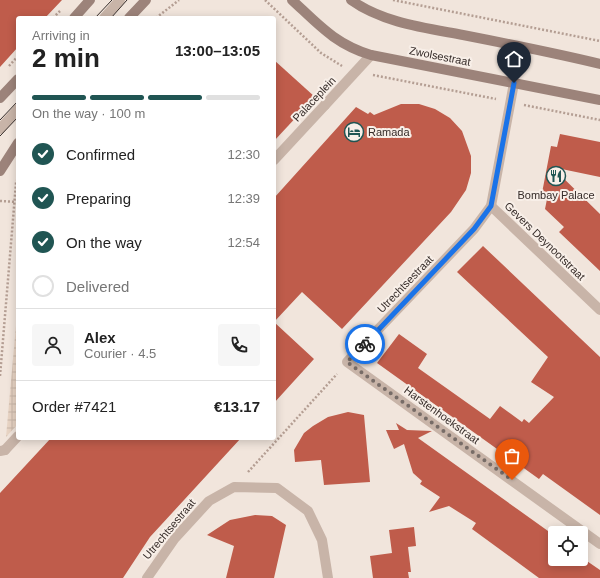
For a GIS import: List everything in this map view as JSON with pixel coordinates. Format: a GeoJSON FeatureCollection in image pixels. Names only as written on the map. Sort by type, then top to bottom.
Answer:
{"type":"FeatureCollection","features":[{"type":"Feature","properties":{"kind":"main road"},"geometry":{"type":"LineString","coordinates":[[76,16],[90,0]]}},
{"type":"Feature","properties":{"kind":"main road"},"geometry":{"type":"LineString","coordinates":[[131,16],[146,0]]}},
{"type":"Feature","properties":{"kind":"main road","name":"Zwolsestraat"},"geometry":{"type":"LineString","coordinates":[[292,0],[340,43],[352,49],[372,55],[600,100]]}},
{"type":"Feature","properties":{"kind":"main road"},"geometry":{"type":"LineString","coordinates":[[351,0],[361,7],[380,16],[425,28],[600,64]]}},
{"type":"Feature","properties":{"kind":"main road"},"geometry":{"type":"LineString","coordinates":[[0,98],[16,81]]}},
{"type":"Feature","properties":{"kind":"main road"},"geometry":{"type":"LineString","coordinates":[[0,171],[16,146]]}},
{"type":"Feature","properties":{"kind":"street"},"geometry":{"type":"LineString","coordinates":[[106,16],[120,0]]}},
{"type":"Feature","properties":{"kind":"street","name":"Palaceplein"},"geometry":{"type":"LineString","coordinates":[[276,158],[372,55]]}},
{"type":"Feature","properties":{"kind":"street","name":"Utrechtsestraat"},"geometry":{"type":"LineString","coordinates":[[347,362],[474,229],[491,206],[514,83]]}},
{"type":"Feature","properties":{"kind":"street"},"geometry":{"type":"LineString","coordinates":[[0,129],[16,111]]}},
{"type":"Feature","properties":{"kind":"street","name":"Gevers Deynootstraat"},"geometry":{"type":"LineString","coordinates":[[491,206],[600,310]]}},
{"type":"Feature","properties":{"kind":"street","name":"Harstenhoekstraat"},"geometry":{"type":"LineString","coordinates":[[347,362],[600,544]]}},
{"type":"Feature","properties":{"kind":"street"},"geometry":{"type":"LineString","coordinates":[[2,450],[16,438]]}},
{"type":"Feature","properties":{"kind":"street"},"geometry":{"type":"LineString","coordinates":[[234,487],[277,488],[308,511],[322,540],[328,578]]}},
{"type":"Feature","properties":{"kind":"street","name":"Utrechtsestraat"},"geometry":{"type":"LineString","coordinates":[[147,578],[175,538],[209,501],[234,487]]}},
{"type":"Feature","properties":{"kind":"path"},"geometry":{"type":"LineString","coordinates":[[159,16],[179,0]]}},
{"type":"Feature","properties":{"kind":"path"},"geometry":{"type":"LineString","coordinates":[[393,0],[600,41]]}},
{"type":"Feature","properties":{"kind":"path"},"geometry":{"type":"LineString","coordinates":[[0,201],[16,202],[0,376]]}},
{"type":"Feature","properties":{"kind":"path"},"geometry":{"type":"LineString","coordinates":[[234,487],[347,362]]}},
{"type":"Feature","properties":{"kind":"shaded area"},"geometry":{"type":"Polygon","coordinates":[[[16,325],[16,426],[6,437],[16,325]]]}},
{"type":"Feature","properties":{"kind":"building"},"geometry":{"type":"Polygon","coordinates":[[[0,0],[62,0],[47,16],[16,16],[16,49],[0,67],[0,0]]]}},
{"type":"Feature","properties":{"kind":"building"},"geometry":{"type":"Polygon","coordinates":[[[276,62],[315,97],[276,139],[276,62]]]}},
{"type":"Feature","properties":{"kind":"building"},"geometry":{"type":"Polygon","coordinates":[[[401,104],[419,104],[435,109],[450,118],[462,131],[471,156],[471,173],[466,190],[451,212],[342,329],[302,292],[276,320],[276,196],[356,107],[368,114],[370,112],[374,115],[401,104]]]}},
{"type":"Feature","properties":{"kind":"building"},"geometry":{"type":"Polygon","coordinates":[[[560,134],[600,142],[600,177],[552,167],[600,214],[600,271],[559,232],[564,227],[545,209],[548,194],[542,193],[551,146],[557,147],[560,134]]]}},
{"type":"Feature","properties":{"kind":"building"},"geometry":{"type":"Polygon","coordinates":[[[483,246],[600,357],[600,515],[543,474],[539,479],[377,363],[399,334],[427,354],[418,368],[490,419],[500,406],[522,422],[524,419],[529,423],[554,397],[531,382],[548,357],[457,272],[483,246]]]}},
{"type":"Feature","properties":{"kind":"building"},"geometry":{"type":"Polygon","coordinates":[[[276,324],[314,359],[276,401],[276,324]]]}},
{"type":"Feature","properties":{"kind":"building"},"geometry":{"type":"Polygon","coordinates":[[[348,412],[364,415],[370,482],[324,485],[321,460],[295,462],[294,450],[304,433],[313,426],[328,417],[348,412]]]}},
{"type":"Feature","properties":{"kind":"building"},"geometry":{"type":"Polygon","coordinates":[[[396,423],[407,430],[432,431],[418,438],[548,531],[548,566],[588,566],[588,562],[600,570],[600,578],[539,578],[472,529],[476,523],[449,506],[429,512],[440,497],[420,484],[422,481],[413,473],[404,444],[394,449],[386,430],[399,430],[396,423]]]}},
{"type":"Feature","properties":{"kind":"building"},"geometry":{"type":"Polygon","coordinates":[[[49,440],[239,440],[150,537],[123,578],[0,578],[0,493],[49,440]]]}},
{"type":"Feature","properties":{"kind":"building"},"geometry":{"type":"Polygon","coordinates":[[[255,515],[272,516],[286,525],[274,578],[226,578],[234,546],[207,535],[230,520],[255,515]]]}},
{"type":"Feature","properties":{"kind":"building"},"geometry":{"type":"Polygon","coordinates":[[[414,527],[416,546],[408,547],[411,572],[408,572],[409,578],[373,578],[370,556],[392,553],[389,530],[414,527]]]}},
{"type":"Feature","properties":{"kind":"tram line"},"geometry":{"type":"LineString","coordinates":[[97,16],[112,0]]}},
{"type":"Feature","properties":{"kind":"tram line"},"geometry":{"type":"LineString","coordinates":[[113,16],[127,0]]}},
{"type":"Feature","properties":{"kind":"tram line"},"geometry":{"type":"LineString","coordinates":[[0,120],[16,103]]}},
{"type":"Feature","properties":{"kind":"tram line"},"geometry":{"type":"LineString","coordinates":[[0,136],[16,119]]}},
{"type":"Feature","properties":{"kind":"way so far"},"geometry":{"type":"LineString","coordinates":[[365,344],[347,362],[512,480]]}},
{"type":"Feature","properties":{"kind":"place","name":"Ramada"},"geometry":{"type":"Point","coordinates":[354,132]}},
{"type":"Feature","properties":{"kind":"place","name":"Bombay Palace"},"geometry":{"type":"Point","coordinates":[556,176]}},
{"type":"Feature","properties":{"kind":"route"},"geometry":{"type":"LineString","coordinates":[[365,344],[474,229],[491,206],[514,83]]}}]}
